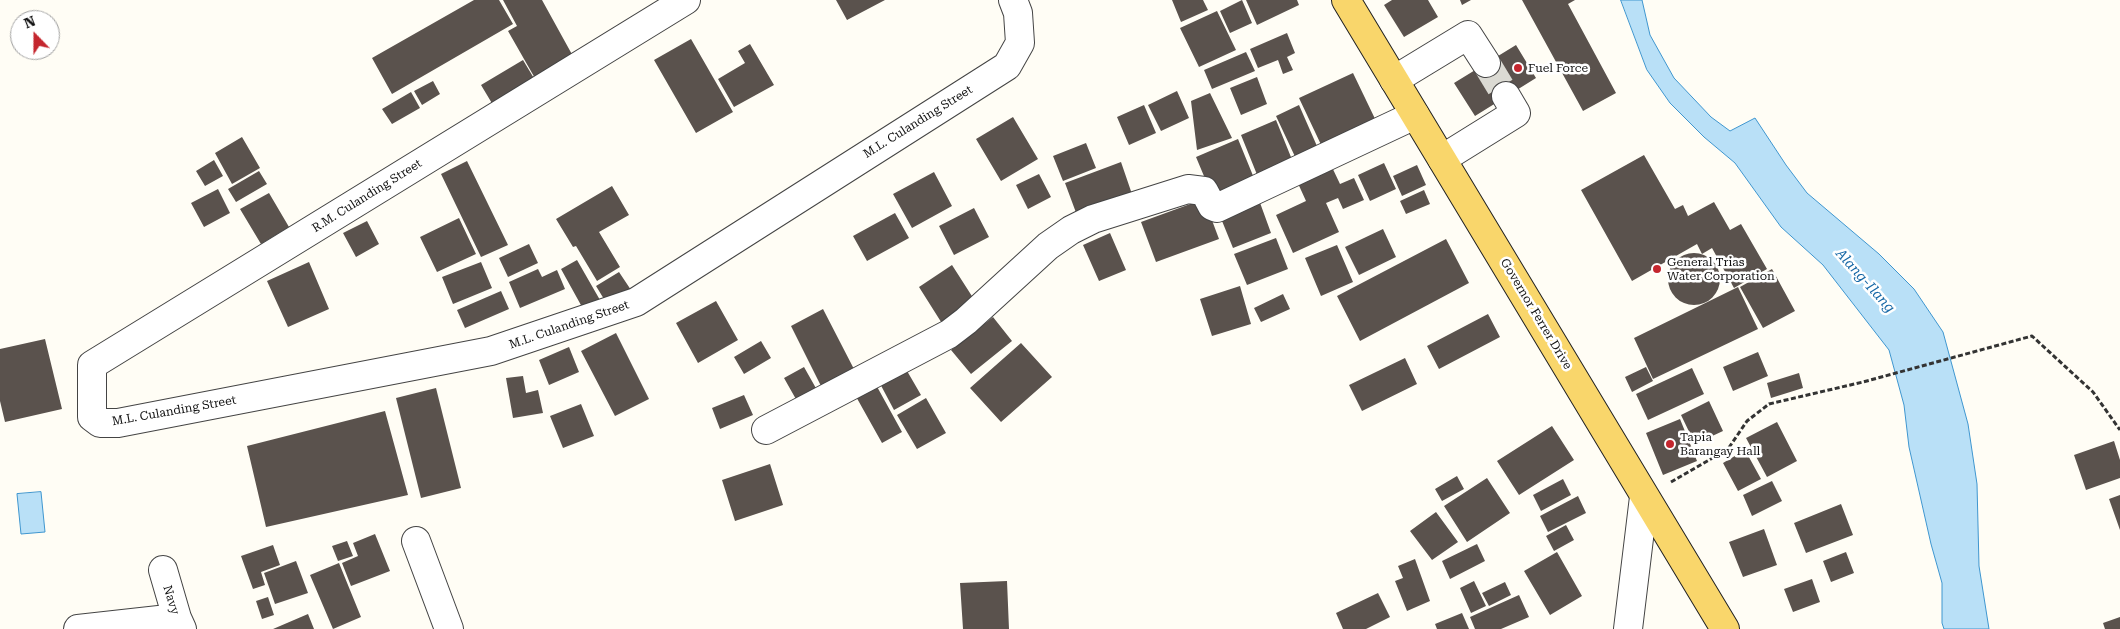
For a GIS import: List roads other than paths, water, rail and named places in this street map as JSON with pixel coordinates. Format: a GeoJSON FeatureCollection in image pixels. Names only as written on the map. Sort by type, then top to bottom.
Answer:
{"type":"FeatureCollection","features":[{"type":"Feature","properties":{"kind":"main road","name":"Governor Ferrer Drive"},"geometry":{"type":"LineString","coordinates":[[1346,0],[1724,629]]}},
{"type":"Feature","properties":{"kind":"street","name":"R.M. Culanding Street"},"geometry":{"type":"LineString","coordinates":[[92,417],[92,365],[686,0]]}},
{"type":"Feature","properties":{"kind":"street","name":"M.L. Culanding Street"},"geometry":{"type":"LineString","coordinates":[[92,417],[100,423],[118,423],[491,351],[636,302],[1007,66],[1020,43],[1018,13],[1013,0]]}},
{"type":"Feature","properties":{"kind":"street"},"geometry":{"type":"LineString","coordinates":[[1394,80],[1468,35],[1486,64]]}},
{"type":"Feature","properties":{"kind":"street"},"geometry":{"type":"LineString","coordinates":[[1442,159],[1516,113],[1506,96]]}},
{"type":"Feature","properties":{"kind":"street"},"geometry":{"type":"LineString","coordinates":[[766,430],[950,334],[1048,246],[1071,230],[1093,219],[1188,189],[1204,191],[1212,206],[1217,208],[1415,115]]}},
{"type":"Feature","properties":{"kind":"street"},"geometry":{"type":"LineString","coordinates":[[1628,629],[1644,497]]}},
{"type":"Feature","properties":{"kind":"street"},"geometry":{"type":"LineString","coordinates":[[416,541],[449,629]]}},
{"type":"Feature","properties":{"kind":"street","name":"Navy"},"geometry":{"type":"LineString","coordinates":[[162,570],[179,624]]}},
{"type":"Feature","properties":{"kind":"street"},"geometry":{"type":"LineString","coordinates":[[78,629],[179,624]]}},
{"type":"Feature","properties":{"kind":"water","name":"Alang-Ilang"},"geometry":{"type":"Polygon","coordinates":[[[1621,0],[1642,0],[1650,35],[1674,78],[1711,117],[1730,131],[1755,118],[1807,193],[1879,254],[1914,289],[1943,332],[1968,424],[1977,484],[1979,566],[1989,629],[1944,629],[1942,623],[1942,583],[1909,447],[1904,405],[1889,350],[1823,265],[1781,227],[1735,163],[1704,137],[1670,103],[1647,70],[1621,0]]]}},
{"type":"Feature","properties":{"kind":"water"},"geometry":{"type":"Polygon","coordinates":[[[41,492],[45,532],[21,534],[17,494],[41,492]]]}},
{"type":"Feature","properties":{"kind":"tunnel"},"geometry":{"type":"LineString","coordinates":[[1486,63],[1506,96]]}},
{"type":"Feature","properties":{"kind":"place","name":"Fuel Force"},"geometry":{"type":"Point","coordinates":[1518,68]}},
{"type":"Feature","properties":{"kind":"place","name":"General Trias Water Corporation"},"geometry":{"type":"Point","coordinates":[1657,269]}},
{"type":"Feature","properties":{"kind":"place","name":"Tapia Barangay Hall"},"geometry":{"type":"Point","coordinates":[1670,444]}}]}
